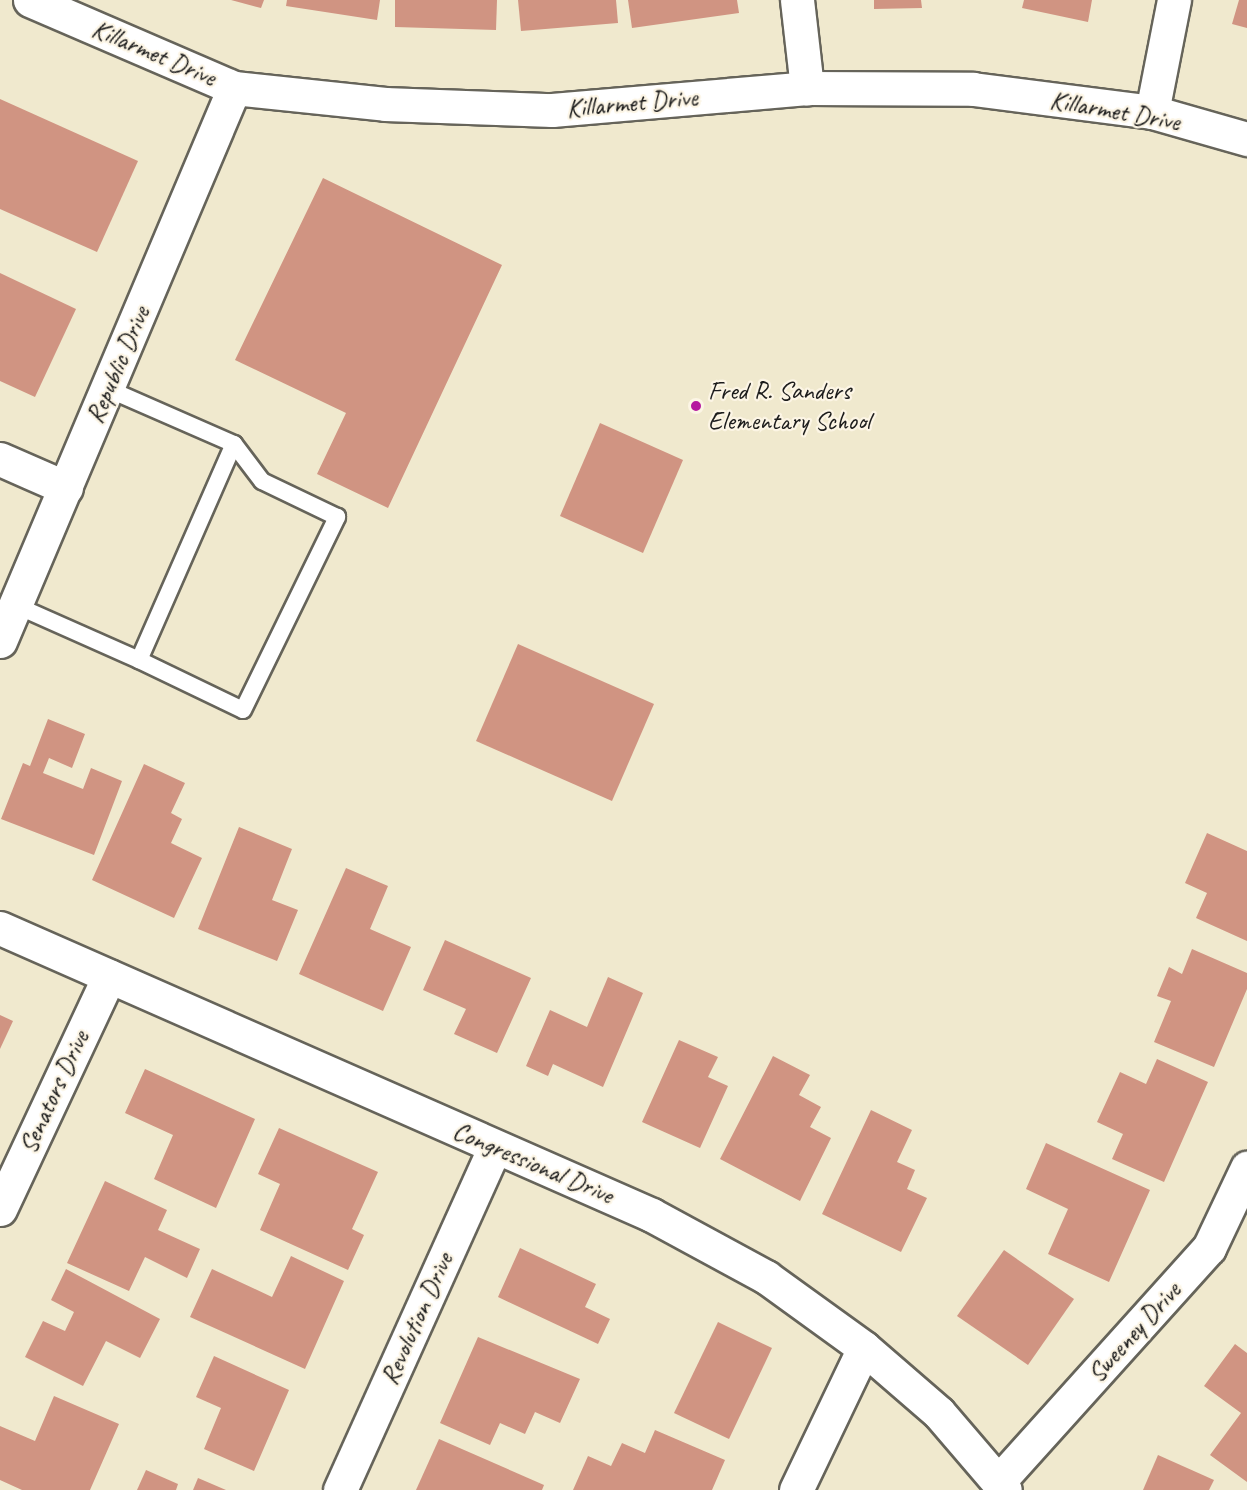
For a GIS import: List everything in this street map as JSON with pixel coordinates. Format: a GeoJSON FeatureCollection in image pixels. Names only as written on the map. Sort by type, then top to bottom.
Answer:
{"type":"FeatureCollection","features":[{"type":"Feature","properties":{"kind":"street","name":"Killarmet Drive"},"geometry":{"type":"LineString","coordinates":[[30,0],[234,88],[385,104],[552,110],[807,88],[974,89],[1152,112],[1247,140]]}},
{"type":"Feature","properties":{"kind":"street"},"geometry":{"type":"LineString","coordinates":[[797,0],[807,88]]}},
{"type":"Feature","properties":{"kind":"street"},"geometry":{"type":"LineString","coordinates":[[1152,112],[1174,0]]}},
{"type":"Feature","properties":{"kind":"street","name":"Republic Drive"},"geometry":{"type":"LineString","coordinates":[[0,641],[234,88]]}},
{"type":"Feature","properties":{"kind":"street"},"geometry":{"type":"LineString","coordinates":[[0,459],[66,488]]}},
{"type":"Feature","properties":{"kind":"street","name":"Congressional Drive"},"geometry":{"type":"LineString","coordinates":[[0,928],[652,1215],[714,1248],[766,1277],[864,1348],[939,1413],[1002,1485]]}},
{"type":"Feature","properties":{"kind":"street","name":"Senators Drive"},"geometry":{"type":"LineString","coordinates":[[0,1209],[109,976]]}},
{"type":"Feature","properties":{"kind":"street","name":"Revolution Drive"},"geometry":{"type":"LineString","coordinates":[[340,1490],[495,1147]]}},
{"type":"Feature","properties":{"kind":"street","name":"Sweeney Drive"},"geometry":{"type":"LineString","coordinates":[[1002,1485],[1209,1248],[1247,1168]]}},
{"type":"Feature","properties":{"kind":"street"},"geometry":{"type":"LineString","coordinates":[[796,1490],[864,1348]]}},
{"type":"Feature","properties":{"kind":"lane"},"geometry":{"type":"LineString","coordinates":[[15,606],[139,660],[243,710],[337,517],[262,481],[234,444],[108,389]]}},
{"type":"Feature","properties":{"kind":"lane"},"geometry":{"type":"LineString","coordinates":[[139,660],[234,444]]}},
{"type":"Feature","properties":{"kind":"building"},"geometry":{"type":"Polygon","coordinates":[[[231,0],[264,0],[261,8],[231,0]]]}},
{"type":"Feature","properties":{"kind":"building"},"geometry":{"type":"Polygon","coordinates":[[[287,0],[380,0],[377,20],[286,6],[287,0]]]}},
{"type":"Feature","properties":{"kind":"building"},"geometry":{"type":"Polygon","coordinates":[[[395,0],[497,0],[496,30],[395,27],[395,0]]]}},
{"type":"Feature","properties":{"kind":"building"},"geometry":{"type":"Polygon","coordinates":[[[518,0],[616,0],[618,23],[521,31],[518,0]]]}},
{"type":"Feature","properties":{"kind":"building"},"geometry":{"type":"Polygon","coordinates":[[[628,0],[737,0],[739,13],[632,28],[628,0]]]}},
{"type":"Feature","properties":{"kind":"building"},"geometry":{"type":"Polygon","coordinates":[[[874,0],[921,0],[922,8],[874,9],[874,0]]]}},
{"type":"Feature","properties":{"kind":"building"},"geometry":{"type":"Polygon","coordinates":[[[1024,0],[1092,0],[1088,22],[1022,8],[1024,0]]]}},
{"type":"Feature","properties":{"kind":"building"},"geometry":{"type":"Polygon","coordinates":[[[1239,0],[1247,0],[1247,28],[1232,24],[1239,0]]]}},
{"type":"Feature","properties":{"kind":"building"},"geometry":{"type":"Polygon","coordinates":[[[0,99],[138,161],[97,252],[0,209],[0,99]]]}},
{"type":"Feature","properties":{"kind":"building"},"geometry":{"type":"Polygon","coordinates":[[[323,178],[502,265],[388,508],[317,474],[346,413],[235,360],[323,178]]]}},
{"type":"Feature","properties":{"kind":"building"},"geometry":{"type":"Polygon","coordinates":[[[0,273],[76,309],[35,397],[0,381],[0,273]]]}},
{"type":"Feature","properties":{"kind":"building"},"geometry":{"type":"Polygon","coordinates":[[[600,423],[683,460],[643,553],[560,516],[600,423]]]}},
{"type":"Feature","properties":{"kind":"building"},"geometry":{"type":"Polygon","coordinates":[[[518,644],[654,704],[612,801],[476,741],[518,644]]]}},
{"type":"Feature","properties":{"kind":"building"},"geometry":{"type":"Polygon","coordinates":[[[48,719],[85,734],[72,768],[49,758],[43,773],[83,789],[91,768],[122,781],[94,855],[1,819],[23,763],[30,766],[48,719]]]}},
{"type":"Feature","properties":{"kind":"building"},"geometry":{"type":"Polygon","coordinates":[[[144,764],[185,783],[171,813],[182,819],[171,843],[202,858],[174,918],[92,880],[144,764]]]}},
{"type":"Feature","properties":{"kind":"building"},"geometry":{"type":"Polygon","coordinates":[[[239,827],[292,849],[272,900],[298,910],[277,961],[198,929],[239,827]]]}},
{"type":"Feature","properties":{"kind":"building"},"geometry":{"type":"Polygon","coordinates":[[[1207,833],[1247,851],[1247,941],[1196,918],[1207,893],[1185,883],[1207,833]]]}},
{"type":"Feature","properties":{"kind":"building"},"geometry":{"type":"Polygon","coordinates":[[[346,868],[388,886],[370,929],[411,947],[383,1011],[299,974],[346,868]]]}},
{"type":"Feature","properties":{"kind":"building"},"geometry":{"type":"Polygon","coordinates":[[[445,940],[531,978],[497,1053],[454,1034],[466,1009],[423,990],[445,940]]]}},
{"type":"Feature","properties":{"kind":"building"},"geometry":{"type":"Polygon","coordinates":[[[1192,949],[1247,973],[1247,989],[1214,1067],[1154,1042],[1171,1001],[1157,996],[1169,967],[1182,974],[1192,949]]]}},
{"type":"Feature","properties":{"kind":"building"},"geometry":{"type":"Polygon","coordinates":[[[608,977],[643,993],[603,1087],[553,1064],[548,1076],[526,1066],[550,1010],[587,1027],[608,977]]]}},
{"type":"Feature","properties":{"kind":"building"},"geometry":{"type":"Polygon","coordinates":[[[0,1015],[13,1021],[0,1049],[0,1015]]]}},
{"type":"Feature","properties":{"kind":"building"},"geometry":{"type":"Polygon","coordinates":[[[679,1040],[718,1057],[708,1077],[728,1086],[700,1148],[642,1122],[679,1040]]]}},
{"type":"Feature","properties":{"kind":"building"},"geometry":{"type":"Polygon","coordinates":[[[773,1056],[810,1075],[799,1095],[821,1107],[810,1127],[831,1138],[800,1201],[720,1159],[773,1056]]]}},
{"type":"Feature","properties":{"kind":"building"},"geometry":{"type":"Polygon","coordinates":[[[1157,1059],[1208,1082],[1164,1182],[1112,1159],[1123,1134],[1097,1122],[1120,1072],[1146,1084],[1157,1059]]]}},
{"type":"Feature","properties":{"kind":"building"},"geometry":{"type":"Polygon","coordinates":[[[145,1069],[255,1119],[216,1208],[154,1179],[173,1135],[125,1113],[145,1069]]]}},
{"type":"Feature","properties":{"kind":"building"},"geometry":{"type":"Polygon","coordinates":[[[871,1110],[912,1130],[897,1162],[915,1170],[907,1189],[927,1198],[901,1252],[822,1214],[871,1110]]]}},
{"type":"Feature","properties":{"kind":"building"},"geometry":{"type":"Polygon","coordinates":[[[279,1128],[378,1172],[352,1229],[364,1235],[348,1270],[260,1230],[280,1184],[258,1174],[279,1128]]]}},
{"type":"Feature","properties":{"kind":"building"},"geometry":{"type":"Polygon","coordinates":[[[1046,1143],[1150,1190],[1109,1282],[1048,1254],[1068,1209],[1026,1189],[1046,1143]]]}},
{"type":"Feature","properties":{"kind":"building"},"geometry":{"type":"Polygon","coordinates":[[[105,1181],[167,1210],[158,1230],[200,1249],[187,1278],[145,1257],[129,1291],[67,1263],[105,1181]]]}},
{"type":"Feature","properties":{"kind":"building"},"geometry":{"type":"Polygon","coordinates":[[[520,1248],[596,1284],[585,1307],[610,1319],[598,1344],[498,1297],[520,1248]]]}},
{"type":"Feature","properties":{"kind":"building"},"geometry":{"type":"Polygon","coordinates":[[[1004,1250],[1074,1299],[1028,1365],[957,1316],[1004,1250]]]}},
{"type":"Feature","properties":{"kind":"building"},"geometry":{"type":"Polygon","coordinates":[[[291,1256],[344,1281],[305,1369],[190,1317],[212,1269],[272,1297],[291,1256]]]}},
{"type":"Feature","properties":{"kind":"building"},"geometry":{"type":"Polygon","coordinates":[[[66,1269],[160,1319],[140,1358],[106,1341],[83,1386],[25,1357],[43,1321],[65,1331],[74,1312],[51,1300],[66,1269]]]}},
{"type":"Feature","properties":{"kind":"building"},"geometry":{"type":"Polygon","coordinates":[[[718,1322],[772,1348],[729,1439],[674,1413],[718,1322]]]}},
{"type":"Feature","properties":{"kind":"building"},"geometry":{"type":"Polygon","coordinates":[[[478,1337],[580,1379],[560,1423],[535,1412],[525,1434],[500,1423],[490,1445],[440,1423],[478,1337]]]}},
{"type":"Feature","properties":{"kind":"building"},"geometry":{"type":"Polygon","coordinates":[[[1235,1344],[1247,1353],[1247,1482],[1210,1455],[1241,1413],[1204,1386],[1235,1344]]]}},
{"type":"Feature","properties":{"kind":"building"},"geometry":{"type":"Polygon","coordinates":[[[214,1356],[289,1390],[254,1471],[204,1449],[221,1408],[196,1397],[214,1356]]]}},
{"type":"Feature","properties":{"kind":"building"},"geometry":{"type":"Polygon","coordinates":[[[54,1396],[119,1424],[90,1490],[22,1490],[0,1480],[0,1426],[35,1441],[54,1396]]]}},
{"type":"Feature","properties":{"kind":"building"},"geometry":{"type":"Polygon","coordinates":[[[655,1430],[725,1460],[712,1490],[573,1490],[588,1456],[611,1466],[622,1443],[645,1453],[655,1430]]]}},
{"type":"Feature","properties":{"kind":"building"},"geometry":{"type":"Polygon","coordinates":[[[439,1439],[544,1485],[542,1490],[416,1490],[439,1439]]]}},
{"type":"Feature","properties":{"kind":"building"},"geometry":{"type":"Polygon","coordinates":[[[1158,1455],[1214,1480],[1209,1490],[1143,1490],[1158,1455]]]}},
{"type":"Feature","properties":{"kind":"building"},"geometry":{"type":"Polygon","coordinates":[[[146,1470],[178,1484],[176,1490],[137,1490],[146,1470]]]}},
{"type":"Feature","properties":{"kind":"building"},"geometry":{"type":"Polygon","coordinates":[[[198,1478],[226,1490],[193,1490],[198,1478]]]}},
{"type":"Feature","properties":{"kind":"place","name":"Fred R. Sanders Elementary School"},"geometry":{"type":"Point","coordinates":[696,406]}}]}
